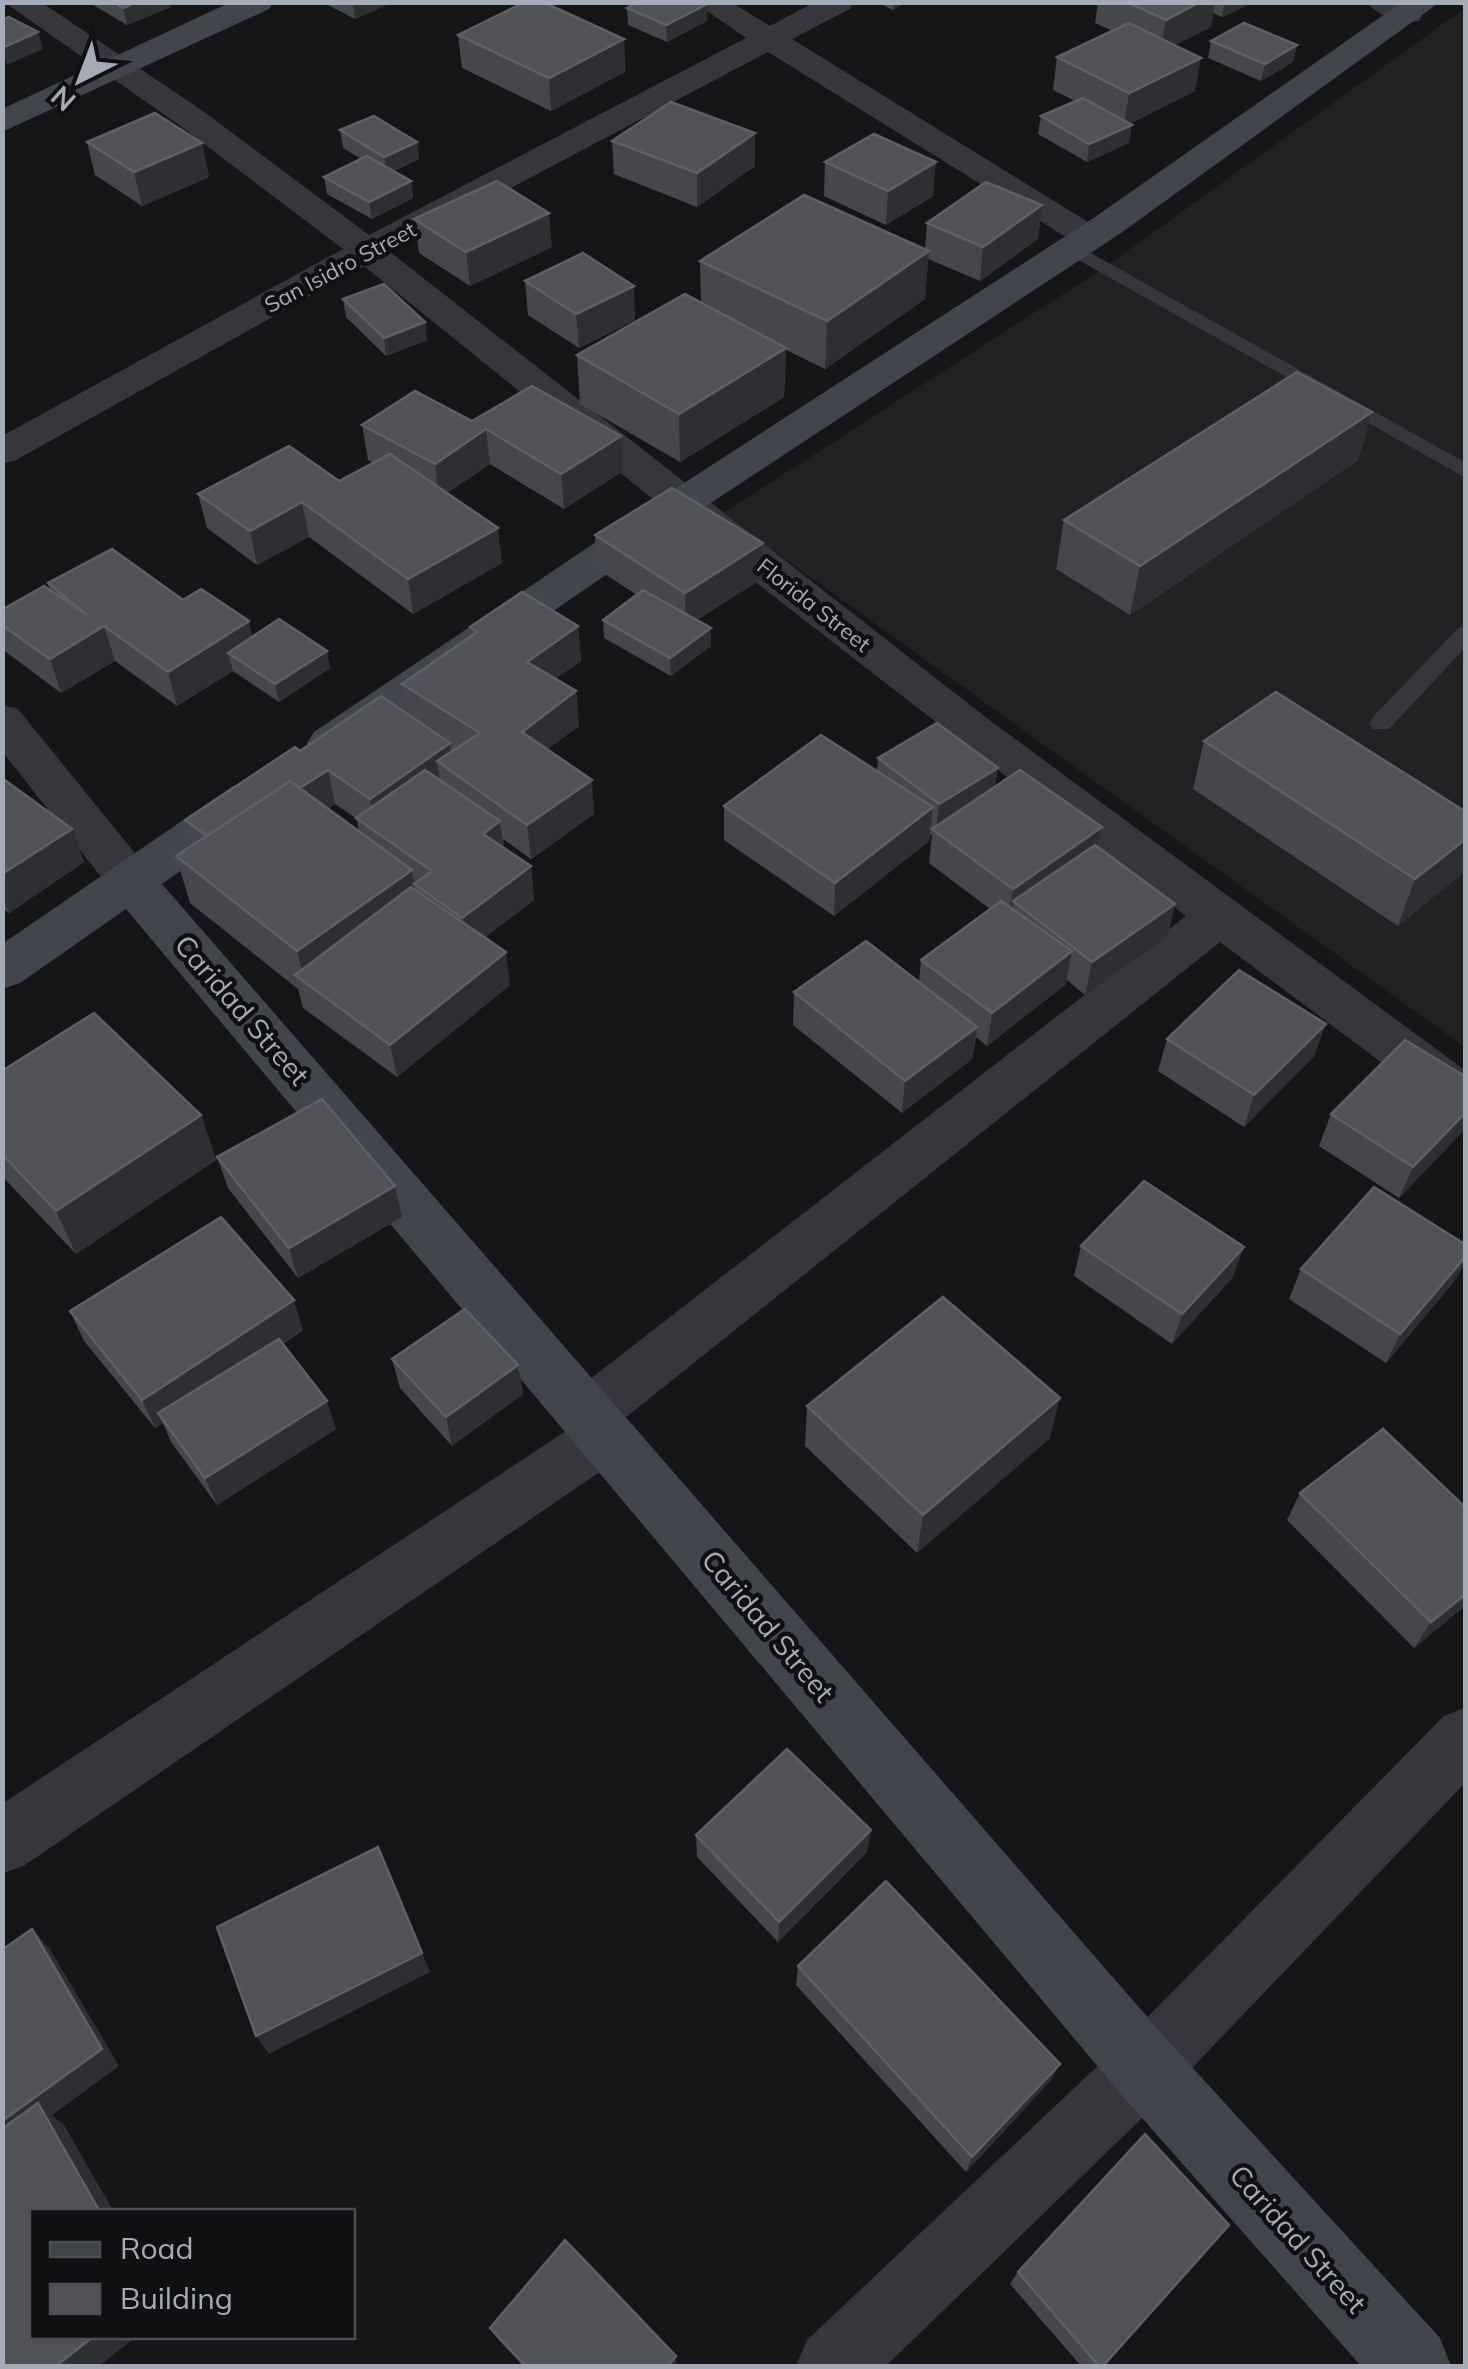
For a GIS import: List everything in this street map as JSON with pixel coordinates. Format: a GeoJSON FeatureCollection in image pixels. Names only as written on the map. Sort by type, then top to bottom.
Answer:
{"type":"FeatureCollection","features":[{"type":"Feature","properties":{"kind":"main road"},"geometry":{"type":"LineString","coordinates":[[2,122],[258,2]]}},
{"type":"Feature","properties":{"kind":"main road"},"geometry":{"type":"LineString","coordinates":[[2,970],[682,503],[1081,243],[1405,6]]}},
{"type":"Feature","properties":{"kind":"main road","name":"Caridad Street"},"geometry":{"type":"LineString","coordinates":[[130,880],[1145,2068],[1412,2366]]}},
{"type":"Feature","properties":{"kind":"street","name":"Florida Street"},"geometry":{"type":"LineString","coordinates":[[20,2],[121,66],[368,250],[682,503],[1216,918],[1466,1098]]}},
{"type":"Feature","properties":{"kind":"street"},"geometry":{"type":"LineString","coordinates":[[710,2],[1081,243]]}},
{"type":"Feature","properties":{"kind":"street","name":"San Isidro Street"},"geometry":{"type":"LineString","coordinates":[[2,452],[368,250],[774,40],[839,2]]}},
{"type":"Feature","properties":{"kind":"street"},"geometry":{"type":"LineString","coordinates":[[2,720],[130,880]]}},
{"type":"Feature","properties":{"kind":"street"},"geometry":{"type":"LineString","coordinates":[[2,1842],[596,1425],[1216,918]]}},
{"type":"Feature","properties":{"kind":"street"},"geometry":{"type":"LineString","coordinates":[[833,2366],[1145,2068],[1466,1737]]}},
{"type":"Feature","properties":{"kind":"lane"},"geometry":{"type":"LineString","coordinates":[[1081,243],[1466,472]]}},
{"type":"Feature","properties":{"kind":"lane"},"geometry":{"type":"LineString","coordinates":[[1381,723],[1466,633]]}},
{"type":"Feature","properties":{"kind":"shaded area"},"geometry":{"type":"Polygon","coordinates":[[[1461,11],[1465,13],[1465,1047],[722,514],[1105,267],[1461,11]]]}},
{"type":"Feature","properties":{"kind":"building"},"geometry":{"type":"Polygon","coordinates":[[[114,2],[136,2],[123,8],[114,2]]]}},
{"type":"Feature","properties":{"kind":"building"},"geometry":{"type":"Polygon","coordinates":[[[525,2],[543,2],[624,39],[549,78],[458,35],[525,2]]]}},
{"type":"Feature","properties":{"kind":"building"},"geometry":{"type":"Polygon","coordinates":[[[639,2],[707,4],[666,25],[627,8],[639,2]]]}},
{"type":"Feature","properties":{"kind":"building"},"geometry":{"type":"Polygon","coordinates":[[[1127,2],[1200,2],[1166,20],[1127,2]]]}},
{"type":"Feature","properties":{"kind":"building"},"geometry":{"type":"Polygon","coordinates":[[[9,17],[38,32],[2,48],[2,20],[9,17]]]}},
{"type":"Feature","properties":{"kind":"building"},"geometry":{"type":"Polygon","coordinates":[[[1129,23],[1201,58],[1129,93],[1057,57],[1129,23]]]}},
{"type":"Feature","properties":{"kind":"building"},"geometry":{"type":"Polygon","coordinates":[[[1244,23],[1297,45],[1265,64],[1211,41],[1244,23]]]}},
{"type":"Feature","properties":{"kind":"building"},"geometry":{"type":"Polygon","coordinates":[[[1083,98],[1132,125],[1089,144],[1041,116],[1083,98]]]}},
{"type":"Feature","properties":{"kind":"building"},"geometry":{"type":"Polygon","coordinates":[[[671,102],[755,133],[697,173],[612,141],[671,102]]]}},
{"type":"Feature","properties":{"kind":"building"},"geometry":{"type":"Polygon","coordinates":[[[155,113],[202,143],[134,172],[87,142],[155,113]]]}},
{"type":"Feature","properties":{"kind":"building"},"geometry":{"type":"Polygon","coordinates":[[[374,116],[417,142],[384,157],[340,130],[374,116]]]}},
{"type":"Feature","properties":{"kind":"building"},"geometry":{"type":"Polygon","coordinates":[[[874,134],[936,162],[888,191],[825,162],[874,134]]]}},
{"type":"Feature","properties":{"kind":"building"},"geometry":{"type":"Polygon","coordinates":[[[367,156],[411,181],[369,202],[324,177],[367,156]]]}},
{"type":"Feature","properties":{"kind":"building"},"geometry":{"type":"Polygon","coordinates":[[[497,181],[549,213],[466,252],[414,219],[497,181]]]}},
{"type":"Feature","properties":{"kind":"building"},"geometry":{"type":"Polygon","coordinates":[[[986,182],[1042,205],[983,247],[927,223],[986,182]]]}},
{"type":"Feature","properties":{"kind":"building"},"geometry":{"type":"Polygon","coordinates":[[[804,195],[929,251],[827,321],[700,261],[804,195]]]}},
{"type":"Feature","properties":{"kind":"building"},"geometry":{"type":"Polygon","coordinates":[[[583,253],[634,286],[576,314],[525,281],[583,253]]]}},
{"type":"Feature","properties":{"kind":"building"},"geometry":{"type":"Polygon","coordinates":[[[384,284],[425,322],[384,338],[343,299],[384,284]]]}},
{"type":"Feature","properties":{"kind":"building"},"geometry":{"type":"Polygon","coordinates":[[[685,294],[786,348],[679,414],[577,355],[685,294]]]}},
{"type":"Feature","properties":{"kind":"building"},"geometry":{"type":"Polygon","coordinates":[[[1297,372],[1372,412],[1140,566],[1064,520],[1297,372]]]}},
{"type":"Feature","properties":{"kind":"building"},"geometry":{"type":"Polygon","coordinates":[[[532,386],[621,436],[561,474],[486,429],[435,464],[362,425],[415,391],[472,421],[532,386]]]}},
{"type":"Feature","properties":{"kind":"building"},"geometry":{"type":"Polygon","coordinates":[[[289,446],[339,481],[390,454],[498,528],[408,579],[302,502],[250,531],[198,494],[289,446]]]}},
{"type":"Feature","properties":{"kind":"building"},"geometry":{"type":"Polygon","coordinates":[[[672,488],[763,543],[685,593],[595,535],[672,488]]]}},
{"type":"Feature","properties":{"kind":"building"},"geometry":{"type":"Polygon","coordinates":[[[112,549],[183,600],[201,589],[249,621],[168,672],[104,626],[50,659],[2,625],[2,610],[44,586],[87,615],[48,583],[112,549]]]}},
{"type":"Feature","properties":{"kind":"building"},"geometry":{"type":"Polygon","coordinates":[[[643,590],[711,628],[670,658],[603,620],[643,590]]]}},
{"type":"Feature","properties":{"kind":"building"},"geometry":{"type":"Polygon","coordinates":[[[522,592],[578,626],[527,662],[576,691],[522,732],[592,780],[527,825],[437,761],[480,733],[402,684],[477,632],[470,627],[522,592]]]}},
{"type":"Feature","properties":{"kind":"building"},"geometry":{"type":"Polygon","coordinates":[[[279,619],[327,651],[275,684],[228,653],[279,619]]]}},
{"type":"Feature","properties":{"kind":"building"},"geometry":{"type":"Polygon","coordinates":[[[1276,692],[1466,812],[1466,839],[1415,879],[1204,741],[1276,692]]]}},
{"type":"Feature","properties":{"kind":"building"},"geometry":{"type":"Polygon","coordinates":[[[381,696],[450,743],[370,799],[328,770],[300,788],[290,781],[207,836],[185,820],[295,747],[300,751],[381,696]]]}},
{"type":"Feature","properties":{"kind":"building"},"geometry":{"type":"Polygon","coordinates":[[[937,723],[998,768],[939,804],[878,758],[937,723]]]}},
{"type":"Feature","properties":{"kind":"building"},"geometry":{"type":"Polygon","coordinates":[[[821,735],[933,807],[835,883],[724,806],[821,735]]]}},
{"type":"Feature","properties":{"kind":"building"},"geometry":{"type":"Polygon","coordinates":[[[425,770],[500,821],[483,834],[531,866],[462,918],[414,884],[432,871],[356,818],[425,770]]]}},
{"type":"Feature","properties":{"kind":"building"},"geometry":{"type":"Polygon","coordinates":[[[1020,770],[1102,827],[1013,889],[932,829],[1020,770]]]}},
{"type":"Feature","properties":{"kind":"building"},"geometry":{"type":"Polygon","coordinates":[[[2,778],[72,829],[2,874],[2,778]]]}},
{"type":"Feature","properties":{"kind":"building"},"geometry":{"type":"Polygon","coordinates":[[[290,781],[412,870],[297,951],[176,856],[290,781]]]}},
{"type":"Feature","properties":{"kind":"building"},"geometry":{"type":"Polygon","coordinates":[[[1095,845],[1175,904],[1092,962],[1013,901],[1095,845]]]}},
{"type":"Feature","properties":{"kind":"building"},"geometry":{"type":"Polygon","coordinates":[[[411,887],[506,952],[390,1045],[295,975],[411,887]]]}},
{"type":"Feature","properties":{"kind":"building"},"geometry":{"type":"Polygon","coordinates":[[[1001,901],[1072,951],[992,1013],[921,960],[1001,901]]]}},
{"type":"Feature","properties":{"kind":"building"},"geometry":{"type":"Polygon","coordinates":[[[866,941],[977,1027],[905,1081],[794,992],[866,941]]]}},
{"type":"Feature","properties":{"kind":"building"},"geometry":{"type":"Polygon","coordinates":[[[1239,970],[1326,1024],[1254,1095],[1167,1039],[1239,970]]]}},
{"type":"Feature","properties":{"kind":"building"},"geometry":{"type":"Polygon","coordinates":[[[94,1013],[201,1115],[56,1211],[2,1154],[2,1071],[94,1013]]]}},
{"type":"Feature","properties":{"kind":"building"},"geometry":{"type":"Polygon","coordinates":[[[1405,1040],[1466,1077],[1466,1112],[1413,1167],[1331,1114],[1405,1040]]]}},
{"type":"Feature","properties":{"kind":"building"},"geometry":{"type":"Polygon","coordinates":[[[322,1099],[395,1186],[289,1248],[217,1157],[322,1099]]]}},
{"type":"Feature","properties":{"kind":"building"},"geometry":{"type":"Polygon","coordinates":[[[1144,1181],[1244,1247],[1182,1314],[1081,1246],[1144,1181]]]}},
{"type":"Feature","properties":{"kind":"building"},"geometry":{"type":"Polygon","coordinates":[[[1374,1187],[1466,1245],[1466,1256],[1400,1334],[1301,1269],[1374,1187]]]}},
{"type":"Feature","properties":{"kind":"building"},"geometry":{"type":"Polygon","coordinates":[[[221,1217],[294,1300],[142,1400],[70,1311],[221,1217]]]}},
{"type":"Feature","properties":{"kind":"building"},"geometry":{"type":"Polygon","coordinates":[[[943,1297],[1060,1398],[923,1515],[807,1406],[943,1297]]]}},
{"type":"Feature","properties":{"kind":"building"},"geometry":{"type":"Polygon","coordinates":[[[465,1309],[518,1365],[446,1417],[392,1359],[465,1309]]]}},
{"type":"Feature","properties":{"kind":"building"},"geometry":{"type":"Polygon","coordinates":[[[279,1339],[327,1401],[205,1478],[158,1413],[279,1339]]]}},
{"type":"Feature","properties":{"kind":"building"},"geometry":{"type":"Polygon","coordinates":[[[1383,1429],[1466,1508],[1466,1594],[1431,1622],[1300,1493],[1383,1429]]]}},
{"type":"Feature","properties":{"kind":"building"},"geometry":{"type":"Polygon","coordinates":[[[787,1749],[871,1830],[779,1922],[696,1835],[787,1749]]]}},
{"type":"Feature","properties":{"kind":"building"},"geometry":{"type":"Polygon","coordinates":[[[378,1847],[422,1953],[256,2036],[217,1927],[378,1847]]]}},
{"type":"Feature","properties":{"kind":"building"},"geometry":{"type":"Polygon","coordinates":[[[886,1881],[1060,2064],[972,2157],[798,1966],[886,1881]]]}},
{"type":"Feature","properties":{"kind":"building"},"geometry":{"type":"Polygon","coordinates":[[[32,1929],[102,2049],[2,2121],[2,1950],[32,1929]]]}},
{"type":"Feature","properties":{"kind":"building"},"geometry":{"type":"Polygon","coordinates":[[[38,2103],[98,2209],[30,2209],[30,2339],[90,2339],[56,2366],[2,2366],[2,2129],[38,2103]]]}},
{"type":"Feature","properties":{"kind":"building"},"geometry":{"type":"Polygon","coordinates":[[[1145,2134],[1229,2225],[1099,2366],[1018,2272],[1145,2134]]]}},
{"type":"Feature","properties":{"kind":"building"},"geometry":{"type":"Polygon","coordinates":[[[565,2240],[676,2356],[668,2366],[526,2366],[490,2328],[565,2240]]]}}]}
